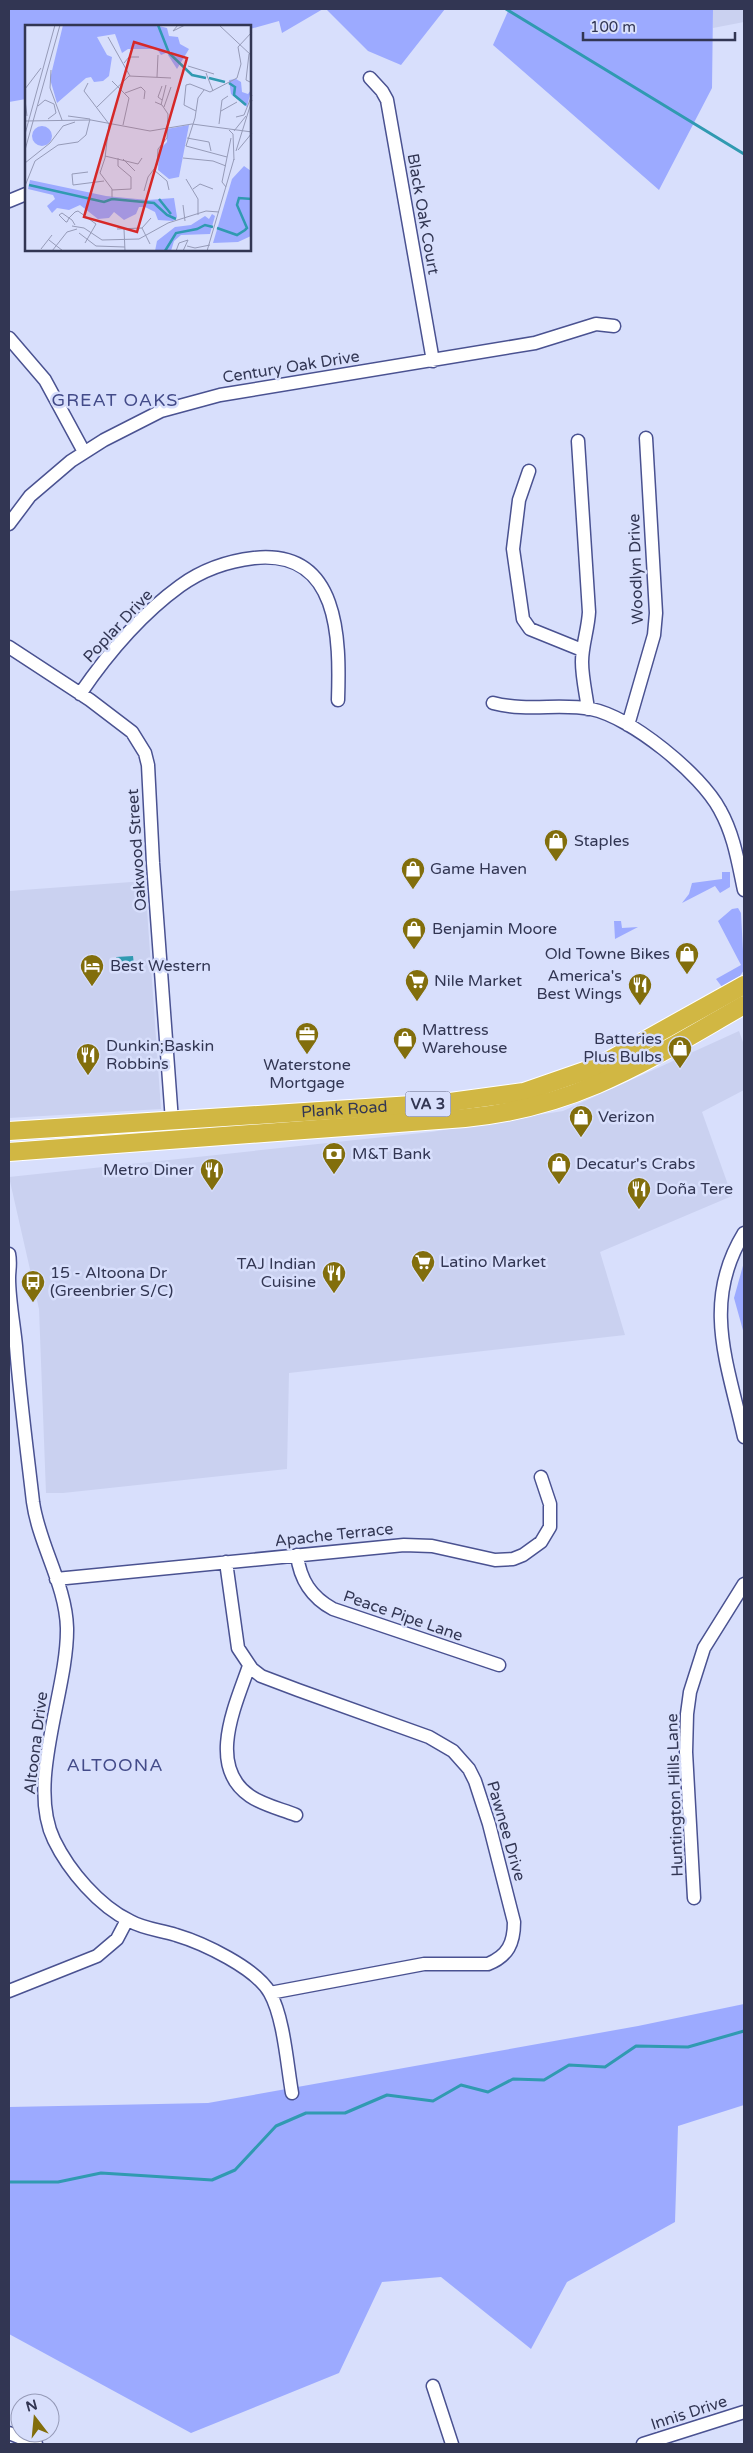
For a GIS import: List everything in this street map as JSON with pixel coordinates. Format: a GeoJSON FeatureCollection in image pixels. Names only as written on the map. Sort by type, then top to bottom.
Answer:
{"type":"FeatureCollection","features":[{"type":"Feature","properties":{"kind":"highway","name":"Plank Road"},"geometry":{"type":"LineString","coordinates":[[9,1131],[476,1100],[536,1088],[607,1062],[744,985]]}},
{"type":"Feature","properties":{"kind":"highway","name":"Plank Road"},"geometry":{"type":"LineString","coordinates":[[9,1152],[496,1115],[543,1106],[576,1095],[622,1075],[744,1006]]}},
{"type":"Feature","properties":{"kind":"highway"},"geometry":{"type":"LineString","coordinates":[[269,1132],[273,1122],[301,1112]]}},
{"type":"Feature","properties":{"kind":"highway"},"geometry":{"type":"LineString","coordinates":[[216,1136],[235,1125],[239,1116]]}},
{"type":"Feature","properties":{"kind":"street","name":"Black Oak Court"},"geometry":{"type":"LineString","coordinates":[[370,78],[382,91],[386,100],[433,361]]}},
{"type":"Feature","properties":{"kind":"street"},"geometry":{"type":"LineString","coordinates":[[9,201],[25,194]]}},
{"type":"Feature","properties":{"kind":"street","name":"Century Oak Drive"},"geometry":{"type":"LineString","coordinates":[[9,524],[30,496],[84,452],[149,417],[193,401],[535,343],[596,324],[614,326]]}},
{"type":"Feature","properties":{"kind":"street"},"geometry":{"type":"LineString","coordinates":[[9,338],[45,380],[84,452]]}},
{"type":"Feature","properties":{"kind":"street","name":"Woodlyn Drive"},"geometry":{"type":"LineString","coordinates":[[628,724],[654,635],[656,613],[646,438]]}},
{"type":"Feature","properties":{"kind":"street"},"geometry":{"type":"LineString","coordinates":[[578,441],[589,612],[588,633],[582,650],[588,709]]}},
{"type":"Feature","properties":{"kind":"street"},"geometry":{"type":"LineString","coordinates":[[529,471],[519,500],[513,529],[513,549],[524,619],[530,629],[582,650]]}},
{"type":"Feature","properties":{"kind":"street","name":"Poplar Drive"},"geometry":{"type":"LineString","coordinates":[[80,694],[121,641],[160,602],[181,585],[202,572],[216,567],[248,559],[276,557],[297,565],[315,577],[324,589],[334,617],[340,665],[338,700]]}},
{"type":"Feature","properties":{"kind":"street","name":"Oakwood Street"},"geometry":{"type":"LineString","coordinates":[[9,647],[80,694],[132,732],[145,753],[148,765],[153,863],[172,1121]]}},
{"type":"Feature","properties":{"kind":"street"},"geometry":{"type":"LineString","coordinates":[[494,703],[523,708],[588,709],[606,714],[628,724],[674,759],[714,799],[731,833],[744,890]]}},
{"type":"Feature","properties":{"kind":"street"},"geometry":{"type":"LineString","coordinates":[[744,1234],[730,1262],[724,1281],[720,1320],[723,1348],[744,1437]]}},
{"type":"Feature","properties":{"kind":"street","name":"Altoona Drive"},"geometry":{"type":"LineString","coordinates":[[9,1254],[11,1263],[9,1279],[33,1502],[42,1543],[66,1611],[67,1628],[45,1786],[48,1824],[59,1849],[78,1876],[94,1894],[127,1920],[204,1946],[255,1975],[270,1993],[283,2038],[292,2093]]}},
{"type":"Feature","properties":{"kind":"street","name":"Apache Terrace"},"geometry":{"type":"LineString","coordinates":[[56,1579],[420,1545],[464,1552],[495,1560],[513,1559],[541,1542],[550,1527],[550,1504],[541,1477]]}},
{"type":"Feature","properties":{"kind":"street","name":"Peace Pipe Lane"},"geometry":{"type":"LineString","coordinates":[[297,1555],[301,1575],[307,1587],[322,1603],[333,1609],[499,1666]]}},
{"type":"Feature","properties":{"kind":"street","name":"Pawnee Drive"},"geometry":{"type":"LineString","coordinates":[[226,1562],[236,1640],[242,1658],[249,1666],[261,1676],[429,1737],[444,1744],[460,1758],[475,1781],[489,1824],[514,1922],[514,1938],[508,1950],[495,1961],[488,1964],[424,1964],[270,1993]]}},
{"type":"Feature","properties":{"kind":"street","name":"Huntington Hills Lane"},"geometry":{"type":"LineString","coordinates":[[694,1898],[686,1752],[686,1714],[690,1692],[704,1648],[744,1585]]}},
{"type":"Feature","properties":{"kind":"street"},"geometry":{"type":"LineString","coordinates":[[249,1666],[228,1731],[227,1744],[230,1769],[240,1787],[248,1795],[296,1815]]}},
{"type":"Feature","properties":{"kind":"street"},"geometry":{"type":"LineString","coordinates":[[9,1991],[97,1956],[117,1939],[127,1920]]}},
{"type":"Feature","properties":{"kind":"street"},"geometry":{"type":"LineString","coordinates":[[433,2386],[452,2444]]}},
{"type":"Feature","properties":{"kind":"street","name":"Innis Drive"},"geometry":{"type":"LineString","coordinates":[[643,2444],[744,2412]]}},
{"type":"Feature","properties":{"kind":"street"},"geometry":{"type":"LineString","coordinates":[[9,2433],[36,2444]]}},
{"type":"Feature","properties":{"kind":"shaded area"},"geometry":{"type":"Polygon","coordinates":[[[9,9],[323,9],[282,33],[279,21],[251,29],[251,25],[25,25],[25,99],[9,102],[9,9]]]}},
{"type":"Feature","properties":{"kind":"shaded area"},"geometry":{"type":"Polygon","coordinates":[[[326,9],[445,9],[401,65],[368,51],[326,9]]]}},
{"type":"Feature","properties":{"kind":"shaded area"},"geometry":{"type":"Polygon","coordinates":[[[509,9],[713,9],[712,88],[659,190],[493,45],[509,9]]]}},
{"type":"Feature","properties":{"kind":"shaded area"},"geometry":{"type":"Polygon","coordinates":[[[713,9],[744,9],[744,22],[713,28],[713,9]]]}},
{"type":"Feature","properties":{"kind":"shaded area"},"geometry":{"type":"Polygon","coordinates":[[[722,872],[730,872],[730,887],[720,893],[715,886],[682,903],[689,894],[692,883],[722,879],[722,872]]]}},
{"type":"Feature","properties":{"kind":"shaded area"},"geometry":{"type":"Polygon","coordinates":[[[145,881],[161,1109],[9,1118],[9,891],[145,881]]]}},
{"type":"Feature","properties":{"kind":"shaded area"},"geometry":{"type":"Polygon","coordinates":[[[738,908],[741,913],[744,970],[740,976],[722,987],[716,979],[741,965],[718,921],[732,909],[738,908]]]}},
{"type":"Feature","properties":{"kind":"shaded area"},"geometry":{"type":"Polygon","coordinates":[[[614,921],[621,921],[622,928],[638,927],[615,939],[614,921]]]}},
{"type":"Feature","properties":{"kind":"shaded area"},"geometry":{"type":"Polygon","coordinates":[[[133,956],[134,965],[117,967],[116,957],[133,956]]]}},
{"type":"Feature","properties":{"kind":"shaded area"},"geometry":{"type":"Polygon","coordinates":[[[739,1031],[744,1045],[744,1090],[702,1112],[732,1196],[600,1252],[625,1335],[289,1373],[287,1469],[63,1493],[46,1493],[39,1309],[9,1177],[431,1132],[563,1111],[739,1031]]]}},
{"type":"Feature","properties":{"kind":"shaded area"},"geometry":{"type":"Polygon","coordinates":[[[744,1262],[744,1334],[734,1298],[744,1262]]]}},
{"type":"Feature","properties":{"kind":"shaded area"},"geometry":{"type":"Polygon","coordinates":[[[744,2004],[744,2105],[678,2126],[675,2222],[567,2282],[531,2349],[441,2277],[382,2282],[339,2373],[191,2433],[9,2334],[9,2107],[208,2103],[638,2026],[744,2004]]]}},
{"type":"Feature","properties":{"kind":"waterway"},"geometry":{"type":"LineString","coordinates":[[506,9],[744,154]]}},
{"type":"Feature","properties":{"kind":"waterway"},"geometry":{"type":"LineString","coordinates":[[9,2182],[58,2182],[101,2173],[212,2180],[235,2170],[276,2126],[306,2113],[345,2113],[387,2095],[433,2101],[461,2085],[488,2092],[513,2079],[544,2080],[569,2065],[605,2067],[636,2046],[688,2047],[744,2031]]}},
{"type":"Feature","properties":{"kind":"place","name":"Staples"},"geometry":{"type":"Point","coordinates":[556,862]}},
{"type":"Feature","properties":{"kind":"place","name":"Game Haven"},"geometry":{"type":"Point","coordinates":[413,890]}},
{"type":"Feature","properties":{"kind":"place","name":"Benjamin Moore"},"geometry":{"type":"Point","coordinates":[414,950]}},
{"type":"Feature","properties":{"kind":"place","name":"Old Towne Bikes"},"geometry":{"type":"Point","coordinates":[687,975]}},
{"type":"Feature","properties":{"kind":"place","name":"Best Western"},"geometry":{"type":"Point","coordinates":[92,987]}},
{"type":"Feature","properties":{"kind":"place","name":"Nile Market"},"geometry":{"type":"Point","coordinates":[417,1002]}},
{"type":"Feature","properties":{"kind":"place","name":"America's Best Wings"},"geometry":{"type":"Point","coordinates":[640,1006]}},
{"type":"Feature","properties":{"kind":"place","name":"Waterstone Mortgage"},"geometry":{"type":"Point","coordinates":[307,1055]}},
{"type":"Feature","properties":{"kind":"place","name":"Mattress Warehouse"},"geometry":{"type":"Point","coordinates":[405,1060]}},
{"type":"Feature","properties":{"kind":"place","name":"Batteries Plus Bulbs"},"geometry":{"type":"Point","coordinates":[680,1069]}},
{"type":"Feature","properties":{"kind":"place","name":"Dunkin;Baskin Robbins"},"geometry":{"type":"Point","coordinates":[88,1076]}},
{"type":"Feature","properties":{"kind":"place","name":"Verizon"},"geometry":{"type":"Point","coordinates":[581,1138]}},
{"type":"Feature","properties":{"kind":"place","name":"M&T Bank"},"geometry":{"type":"Point","coordinates":[334,1175]}},
{"type":"Feature","properties":{"kind":"place","name":"Decatur's Crabs"},"geometry":{"type":"Point","coordinates":[559,1185]}},
{"type":"Feature","properties":{"kind":"place","name":"Metro Diner"},"geometry":{"type":"Point","coordinates":[212,1191]}},
{"type":"Feature","properties":{"kind":"place","name":"Doña Tere"},"geometry":{"type":"Point","coordinates":[639,1210]}},
{"type":"Feature","properties":{"kind":"place","name":"Latino Market"},"geometry":{"type":"Point","coordinates":[423,1283]}},
{"type":"Feature","properties":{"kind":"place","name":"TAJ Indian Cuisine"},"geometry":{"type":"Point","coordinates":[334,1294]}},
{"type":"Feature","properties":{"kind":"place","name":"15 - Altoona Dr (Greenbrier S/C)"},"geometry":{"type":"Point","coordinates":[33,1303]}},
{"type":"Feature","properties":{"kind":"district","name":"GREAT OAKS"},"geometry":{"type":"Point","coordinates":[115,400]}},
{"type":"Feature","properties":{"kind":"district","name":"ALTOONA"},"geometry":{"type":"Point","coordinates":[115,1765]}}]}
